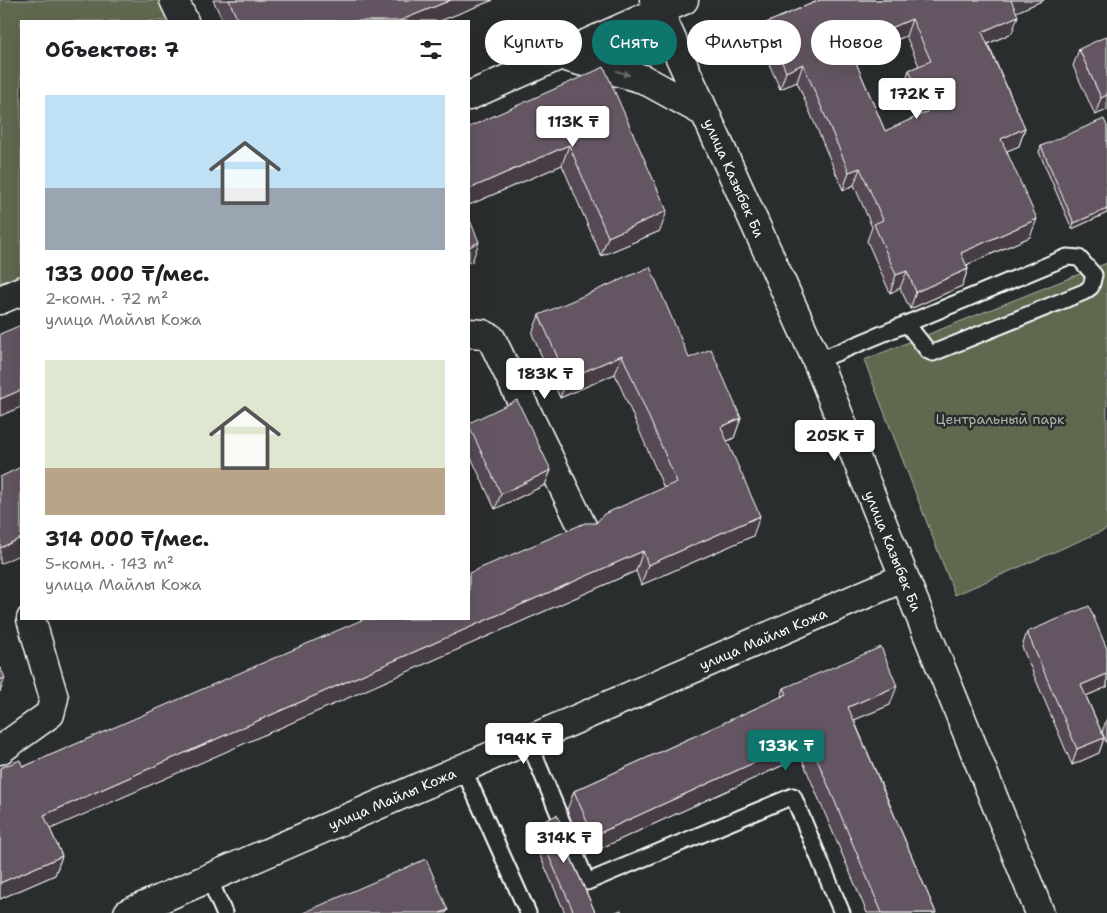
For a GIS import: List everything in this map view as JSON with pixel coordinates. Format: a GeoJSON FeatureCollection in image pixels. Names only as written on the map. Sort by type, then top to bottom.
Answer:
{"type":"FeatureCollection","features":[{"type":"Feature","properties":{"kind":"street"},"geometry":{"type":"LineString","coordinates":[[174,0],[184,20]]}},
{"type":"Feature","properties":{"kind":"street"},"geometry":{"type":"LineString","coordinates":[[582,43],[656,5],[684,0]]}},
{"type":"Feature","properties":{"kind":"street","name":"улица Казыбек Би"},"geometry":{"type":"LineString","coordinates":[[656,5],[817,361],[903,578],[1040,913]]}},
{"type":"Feature","properties":{"kind":"street"},"geometry":{"type":"LineString","coordinates":[[582,62],[643,79],[705,113]]}},
{"type":"Feature","properties":{"kind":"street"},"geometry":{"type":"LineString","coordinates":[[470,96],[537,65]]}},
{"type":"Feature","properties":{"kind":"street"},"geometry":{"type":"LineString","coordinates":[[0,300],[20,291]]}},
{"type":"Feature","properties":{"kind":"street"},"geometry":{"type":"LineString","coordinates":[[470,333],[483,334],[491,338],[583,528]]}},
{"type":"Feature","properties":{"kind":"street","name":"улица Майлы Кожа"},"geometry":{"type":"LineString","coordinates":[[128,913],[903,578]]}},
{"type":"Feature","properties":{"kind":"street"},"geometry":{"type":"LineString","coordinates":[[0,750],[50,714],[54,698],[31,620]]}},
{"type":"Feature","properties":{"kind":"lane"},"geometry":{"type":"LineString","coordinates":[[817,361],[1067,256],[1078,258],[1094,275],[1091,287],[1084,292],[933,353],[928,351],[907,324]]}},
{"type":"Feature","properties":{"kind":"lane"},"geometry":{"type":"LineString","coordinates":[[528,740],[587,882],[793,796],[842,913]]}},
{"type":"Feature","properties":{"kind":"lane"},"geometry":{"type":"LineString","coordinates":[[463,768],[528,913]]}},
{"type":"Feature","properties":{"kind":"lane"},"geometry":{"type":"LineString","coordinates":[[209,878],[224,913]]}},
{"type":"Feature","properties":{"kind":"green space"},"geometry":{"type":"Polygon","coordinates":[[[0,0],[166,0],[175,20],[20,20],[20,274],[0,283],[0,0]]]}},
{"type":"Feature","properties":{"kind":"green space","name":"Центральный парк"},"geometry":{"type":"Polygon","coordinates":[[[1107,263],[1107,529],[955,595],[864,360],[1107,263]]]}},
{"type":"Feature","properties":{"kind":"building"},"geometry":{"type":"Polygon","coordinates":[[[229,0],[451,0],[401,20],[238,20],[229,0]]]}},
{"type":"Feature","properties":{"kind":"building"},"geometry":{"type":"Polygon","coordinates":[[[820,0],[1011,0],[1018,16],[982,32],[1025,128],[1001,139],[1037,219],[961,253],[968,269],[916,292],[907,271],[896,275],[874,224],[883,220],[860,168],[849,172],[803,64],[801,65],[801,20],[773,20],[820,0]],[[912,19],[901,24],[901,20],[811,20],[811,65],[857,65],[885,131],[927,112],[909,70],[931,61],[912,19]]]}},
{"type":"Feature","properties":{"kind":"building"},"geometry":{"type":"Polygon","coordinates":[[[1107,36],[1107,95],[1101,98],[1079,49],[1107,36]]]}},
{"type":"Feature","properties":{"kind":"building"},"geometry":{"type":"Polygon","coordinates":[[[783,65],[801,65],[786,72],[783,65]]]}},
{"type":"Feature","properties":{"kind":"building"},"geometry":{"type":"Polygon","coordinates":[[[604,67],[667,211],[608,237],[569,145],[470,189],[470,127],[604,67]]]}},
{"type":"Feature","properties":{"kind":"building"},"geometry":{"type":"Polygon","coordinates":[[[1104,119],[1107,126],[1107,209],[1074,223],[1041,146],[1104,119]]]}},
{"type":"Feature","properties":{"kind":"building"},"geometry":{"type":"Polygon","coordinates":[[[470,220],[479,242],[470,246],[470,220]]]}},
{"type":"Feature","properties":{"kind":"building"},"geometry":{"type":"Polygon","coordinates":[[[650,267],[689,358],[711,349],[741,418],[721,427],[760,516],[648,565],[643,551],[44,815],[62,856],[0,883],[0,768],[20,760],[23,767],[362,620],[470,620],[470,573],[585,523],[596,523],[604,514],[677,482],[622,355],[567,379],[539,315],[650,267]]]}},
{"type":"Feature","properties":{"kind":"building"},"geometry":{"type":"Polygon","coordinates":[[[20,325],[20,390],[0,399],[0,334],[20,325]]]}},
{"type":"Feature","properties":{"kind":"building"},"geometry":{"type":"Polygon","coordinates":[[[517,400],[551,470],[501,494],[470,428],[470,423],[517,400]]]}},
{"type":"Feature","properties":{"kind":"building"},"geometry":{"type":"Polygon","coordinates":[[[20,467],[20,538],[0,548],[0,477],[20,467]]]}},
{"type":"Feature","properties":{"kind":"building"},"geometry":{"type":"Polygon","coordinates":[[[1089,606],[1107,649],[1107,674],[1081,685],[1104,738],[1077,749],[1027,632],[1089,606]]]}},
{"type":"Feature","properties":{"kind":"building"},"geometry":{"type":"Polygon","coordinates":[[[881,647],[897,686],[848,707],[936,913],[882,913],[808,738],[593,836],[574,791],[787,694],[784,688],[881,647]]]}},
{"type":"Feature","properties":{"kind":"building"},"geometry":{"type":"Polygon","coordinates":[[[0,667],[5,678],[0,680],[0,667]]]}},
{"type":"Feature","properties":{"kind":"building"},"geometry":{"type":"Polygon","coordinates":[[[557,815],[573,852],[569,854],[595,912],[574,913],[535,825],[557,815]]]}},
{"type":"Feature","properties":{"kind":"building"},"geometry":{"type":"Polygon","coordinates":[[[426,859],[448,910],[440,913],[303,913],[426,859]]]}}]}
